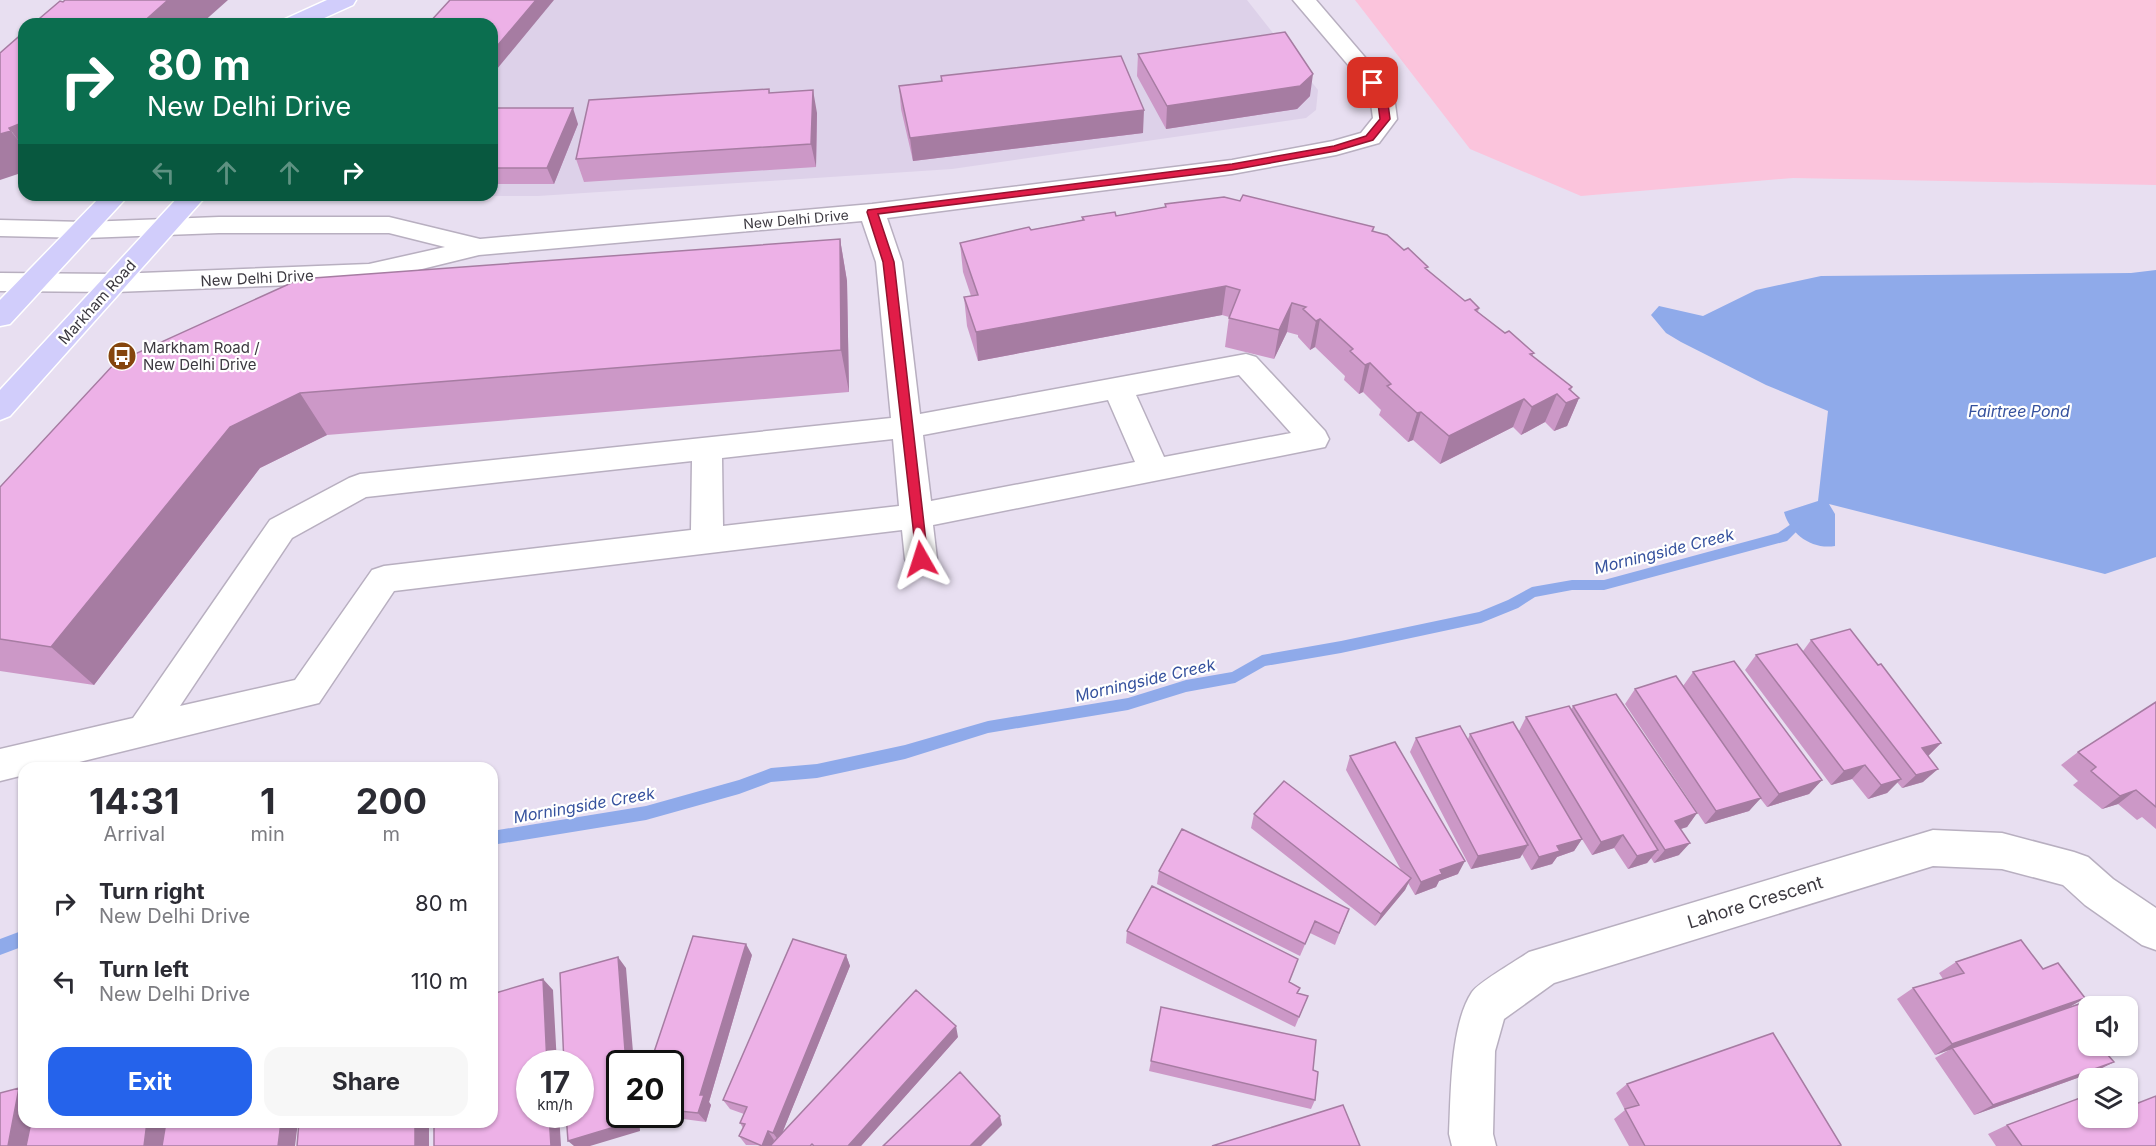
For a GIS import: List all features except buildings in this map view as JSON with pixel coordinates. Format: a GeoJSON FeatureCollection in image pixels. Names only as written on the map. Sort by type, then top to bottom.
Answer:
{"type":"FeatureCollection","features":[{"type":"Feature","properties":{"kind":"main road"},"geometry":{"type":"LineString","coordinates":[[306,18],[345,0]]}},
{"type":"Feature","properties":{"kind":"main road"},"geometry":{"type":"LineString","coordinates":[[350,18],[352,0]]}},
{"type":"Feature","properties":{"kind":"main road"},"geometry":{"type":"LineString","coordinates":[[0,317],[111,201]]}},
{"type":"Feature","properties":{"kind":"main road","name":"Markham Road"},"geometry":{"type":"LineString","coordinates":[[0,409],[188,201]]}},
{"type":"Feature","properties":{"kind":"street","name":"New Delhi Drive"},"geometry":{"type":"LineString","coordinates":[[0,282],[115,283],[369,273],[479,247],[872,212],[1232,167],[1336,148],[1370,138],[1385,119],[1382,96],[1364,69],[1304,0]]}},
{"type":"Feature","properties":{"kind":"street"},"geometry":{"type":"LineString","coordinates":[[872,212],[888,262],[921,559]]}},
{"type":"Feature","properties":{"kind":"street","name":"New Delhi Drive"},"geometry":{"type":"LineString","coordinates":[[0,228],[85,230],[219,225],[389,225],[479,247]]}},
{"type":"Feature","properties":{"kind":"street"},"geometry":{"type":"LineString","coordinates":[[0,765],[144,731],[306,692],[384,579],[917,516],[1314,439],[1246,364],[907,427],[360,486],[281,529],[144,731]]}},
{"type":"Feature","properties":{"kind":"street"},"geometry":{"type":"LineString","coordinates":[[1118,388],[1154,470]]}},
{"type":"Feature","properties":{"kind":"street"},"geometry":{"type":"LineString","coordinates":[[707,448],[707,541]]}},
{"type":"Feature","properties":{"kind":"street","name":"Lahore Crescent"},"geometry":{"type":"LineString","coordinates":[[1474,1146],[1471,1134],[1474,1051],[1487,1006],[1543,966],[1933,848],[2002,851],[2074,870],[2099,892],[2156,931]]}},
{"type":"Feature","properties":{"kind":"shaded area"},"geometry":{"type":"Polygon","coordinates":[[[451,0],[1247,0],[1318,90],[1316,110],[1306,118],[952,169],[538,196],[498,196],[498,18],[482,18],[451,0]]]}},
{"type":"Feature","properties":{"kind":"shaded area"},"geometry":{"type":"Polygon","coordinates":[[[1355,0],[2156,0],[2156,185],[1793,178],[1581,196],[1470,149],[1355,0]]]}},
{"type":"Feature","properties":{"kind":"water","name":"Fairtree Pond"},"geometry":{"type":"Polygon","coordinates":[[[2156,270],[2156,557],[2105,574],[1829,504],[1835,514],[1835,546],[1826,547],[1810,543],[1791,527],[1784,512],[1818,501],[1828,411],[1766,385],[1681,342],[1666,333],[1651,315],[1659,306],[1703,316],[1756,290],[1821,276],[2131,273],[2156,270]]]}},
{"type":"Feature","properties":{"kind":"waterway","name":"Morningside Creek"},"geometry":{"type":"LineString","coordinates":[[498,837],[646,813],[739,787],[771,775],[817,771],[905,752],[988,727],[1128,704],[1186,686],[1235,677],[1262,661],[1341,647],[1481,617],[1513,604],[1532,592],[1572,585],[1604,585],[1782,537],[1794,527]]}},
{"type":"Feature","properties":{"kind":"waterway","name":"Morningside Creek"},"geometry":{"type":"LineString","coordinates":[[0,947],[18,940]]}},
{"type":"Feature","properties":{"kind":"place","name":"Markham Road / New Delhi Drive"},"geometry":{"type":"Point","coordinates":[122,356]}},
{"type":"Feature","properties":{"kind":"route"},"geometry":{"type":"LineString","coordinates":[[921,559],[888,262],[872,212],[1232,167],[1336,148],[1370,138],[1385,119],[1382,96],[1373,83]]}}]}
